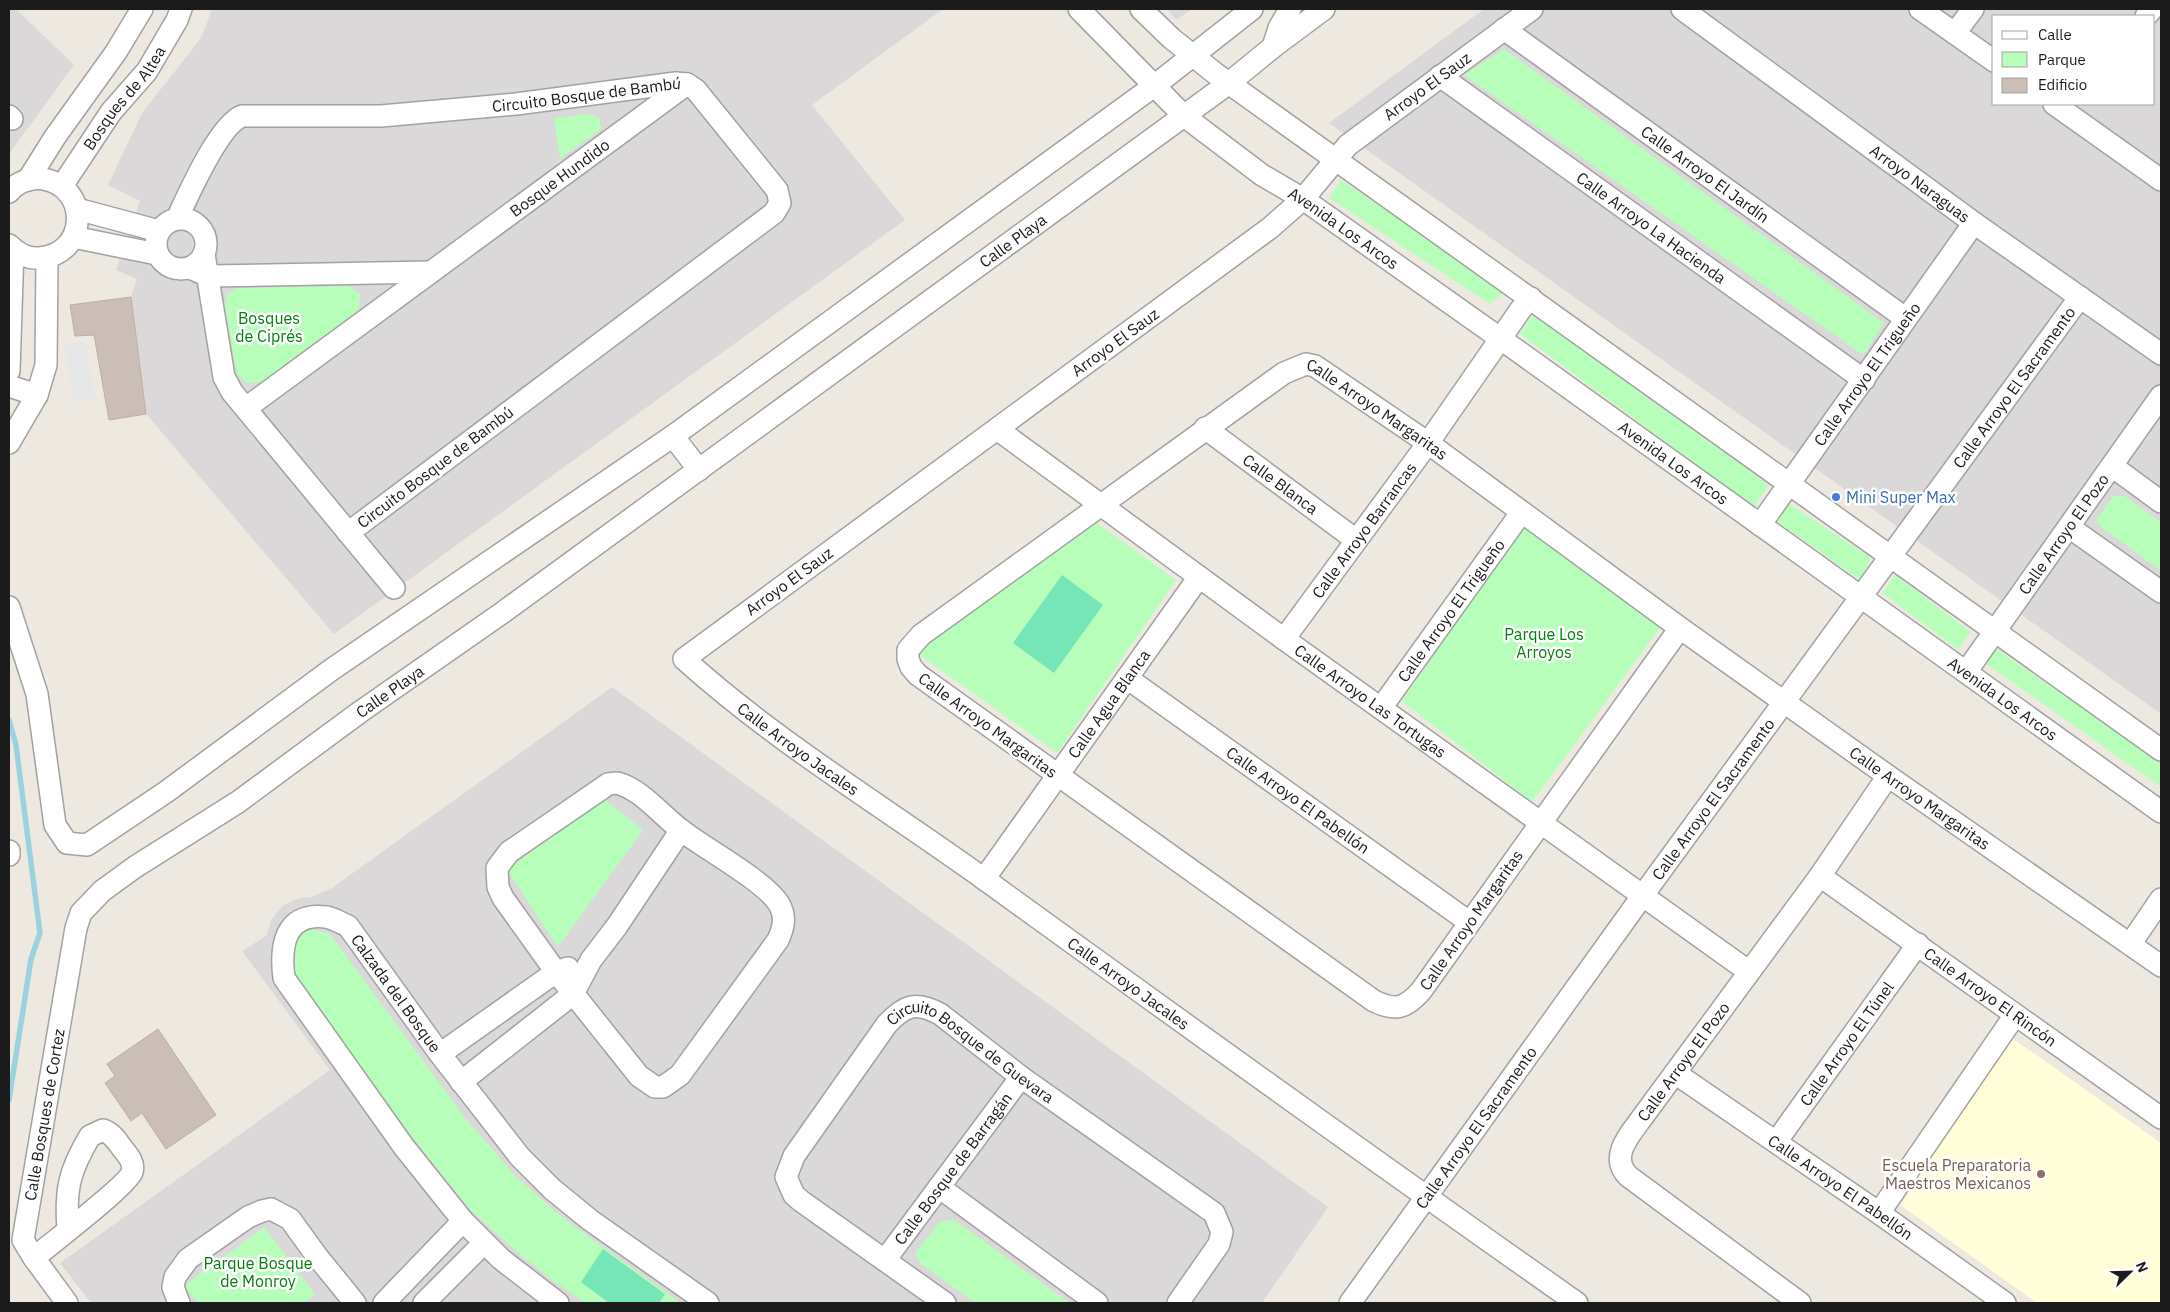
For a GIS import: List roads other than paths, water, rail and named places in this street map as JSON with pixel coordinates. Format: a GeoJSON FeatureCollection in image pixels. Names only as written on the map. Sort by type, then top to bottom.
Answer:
{"type":"FeatureCollection","features":[{"type":"Feature","properties":{"kind":"street","name":"Bosques de Altea"},"geometry":{"type":"LineString","coordinates":[[14,187],[55,137],[116,52],[142,9]]}},
{"type":"Feature","properties":{"kind":"street","name":"Bosques de Altea"},"geometry":{"type":"LineString","coordinates":[[62,186],[111,112],[147,71],[177,20],[181,9]]}},
{"type":"Feature","properties":{"kind":"street","name":"Avenida Los Arcos"},"geometry":{"type":"LineString","coordinates":[[1079,9],[1184,116],[1262,175],[1303,199],[1501,339],[2161,812]]}},
{"type":"Feature","properties":{"kind":"street"},"geometry":{"type":"LineString","coordinates":[[1141,9],[1171,38],[1229,83],[2161,750]]}},
{"type":"Feature","properties":{"kind":"street"},"geometry":{"type":"LineString","coordinates":[[9,607],[37,694],[55,825],[68,843],[87,845],[166,792],[331,670],[673,436],[1154,86],[1252,9]]}},
{"type":"Feature","properties":{"kind":"street"},"geometry":{"type":"LineString","coordinates":[[1273,47],[1279,28],[1290,9]]}},
{"type":"Feature","properties":{"kind":"street","name":"Calle Playa"},"geometry":{"type":"LineString","coordinates":[[81,913],[102,891],[135,867],[238,802],[360,712],[502,614],[1229,83],[1324,9]]}},
{"type":"Feature","properties":{"kind":"street","name":"Arroyo El Sauz"},"geometry":{"type":"LineString","coordinates":[[684,659],[1270,228],[1303,199],[1335,158],[1348,145],[1532,9]]}},
{"type":"Feature","properties":{"kind":"street","name":"Arroyo Naraguas"},"geometry":{"type":"LineString","coordinates":[[1682,9],[1974,223],[2161,354]]}},
{"type":"Feature","properties":{"kind":"street"},"geometry":{"type":"LineString","coordinates":[[1920,9],[1992,60]]}},
{"type":"Feature","properties":{"kind":"street"},"geometry":{"type":"LineString","coordinates":[[1955,33],[1973,9]]}},
{"type":"Feature","properties":{"kind":"street","name":"Calle Arroyo El Jardín"},"geometry":{"type":"LineString","coordinates":[[1504,29],[1905,318]]}},
{"type":"Feature","properties":{"kind":"street","name":"Calle Arroyo La Hacienda"},"geometry":{"type":"LineString","coordinates":[[1440,76],[1864,380]]}},
{"type":"Feature","properties":{"kind":"street","name":"Circuito Bosque de Bambú"},"geometry":{"type":"LineString","coordinates":[[186,221],[191,208],[191,190],[231,122],[242,116],[381,116],[516,104],[676,83],[688,84],[696,90],[777,190],[780,203],[774,213],[348,533]]}},
{"type":"Feature","properties":{"kind":"street","name":"Bosque Hundido"},"geometry":{"type":"LineString","coordinates":[[246,408],[688,84]]}},
{"type":"Feature","properties":{"kind":"street"},"geometry":{"type":"LineString","coordinates":[[2058,105],[2077,110],[2161,180]]}},
{"type":"Feature","properties":{"kind":"street"},"geometry":{"type":"LineString","coordinates":[[11,247],[24,256],[47,258],[67,246],[73,237],[78,218],[77,209],[68,192],[51,180],[40,178],[14,187]]}},
{"type":"Feature","properties":{"kind":"street"},"geometry":{"type":"LineString","coordinates":[[77,209],[159,231]]}},
{"type":"Feature","properties":{"kind":"street"},"geometry":{"type":"LineString","coordinates":[[201,266],[206,237],[186,221],[170,221],[159,231],[156,239],[157,254],[161,261],[174,269],[201,266],[430,272]]}},
{"type":"Feature","properties":{"kind":"street","name":"Calle Arroyo El Trigueño"},"geometry":{"type":"LineString","coordinates":[[1760,525],[1974,223]]}},
{"type":"Feature","properties":{"kind":"street"},"geometry":{"type":"LineString","coordinates":[[73,237],[157,254]]}},
{"type":"Feature","properties":{"kind":"street"},"geometry":{"type":"LineString","coordinates":[[9,371],[11,247]]}},
{"type":"Feature","properties":{"kind":"street"},"geometry":{"type":"LineString","coordinates":[[9,443],[37,395],[46,366],[47,258]]}},
{"type":"Feature","properties":{"kind":"street","name":"Circuito Bosque de Bambú"},"geometry":{"type":"LineString","coordinates":[[201,266],[224,377],[232,392],[394,588]]}},
{"type":"Feature","properties":{"kind":"street","name":"Calle Arroyo El Sacramento"},"geometry":{"type":"LineString","coordinates":[[1350,1303],[1643,895],[2080,297]]}},
{"type":"Feature","properties":{"kind":"street","name":"Calle Arroyo Barrancas"},"geometry":{"type":"LineString","coordinates":[[1284,639],[1428,443],[1520,309],[1531,298]]}},
{"type":"Feature","properties":{"kind":"street","name":"Calle Arroyo Margaritas"},"geometry":{"type":"LineString","coordinates":[[1680,628],[1414,999],[1398,1008],[1382,1005],[1374,1001],[1057,776],[918,676],[908,659],[908,650],[921,635],[1102,506],[1205,428],[1284,373],[1306,364],[1324,371],[1428,443],[1785,703],[2161,966]]}},
{"type":"Feature","properties":{"kind":"street"},"geometry":{"type":"LineString","coordinates":[[9,386],[37,395]]}},
{"type":"Feature","properties":{"kind":"street","name":"Calle Arroyo El Pozo"},"geometry":{"type":"LineString","coordinates":[[1966,672],[2161,396]]}},
{"type":"Feature","properties":{"kind":"street","name":"Calle Blanca"},"geometry":{"type":"LineString","coordinates":[[1205,428],[1356,540]]}},
{"type":"Feature","properties":{"kind":"street","name":"Calle Arroyo Las Tortugas"},"geometry":{"type":"LineString","coordinates":[[997,429],[1284,639],[1748,971]]}},
{"type":"Feature","properties":{"kind":"street"},"geometry":{"type":"LineString","coordinates":[[673,436],[699,470]]}},
{"type":"Feature","properties":{"kind":"street"},"geometry":{"type":"LineString","coordinates":[[2112,466],[2161,502]]}},
{"type":"Feature","properties":{"kind":"street","name":"Calle Arroyo El Trigueño"},"geometry":{"type":"LineString","coordinates":[[1381,708],[1521,512]]}},
{"type":"Feature","properties":{"kind":"street"},"geometry":{"type":"LineString","coordinates":[[2069,527],[2161,592]]}},
{"type":"Feature","properties":{"kind":"street","name":"Calle Agua Blanca"},"geometry":{"type":"LineString","coordinates":[[984,879],[1199,577]]}},
{"type":"Feature","properties":{"kind":"street","name":"Calle Arroyo Jacales"},"geometry":{"type":"LineString","coordinates":[[684,659],[722,691],[826,770],[984,879],[1577,1303]]}},
{"type":"Feature","properties":{"kind":"street","name":"Calle Arroyo El Pabellón"},"geometry":{"type":"LineString","coordinates":[[1127,678],[1469,922]]}},
{"type":"Feature","properties":{"kind":"street","name":"Calle Arroyo El Pozo"},"geometry":{"type":"LineString","coordinates":[[1800,1303],[1623,1172],[1620,1155],[1626,1141],[1674,1073],[1820,876],[1888,776]]}},
{"type":"Feature","properties":{"kind":"street"},"geometry":{"type":"LineString","coordinates":[[608,784],[625,785],[681,830],[771,894],[783,912],[783,926],[778,940],[680,1075],[663,1087],[656,1087],[640,1076],[556,972],[502,898],[496,876],[497,868],[502,859],[510,852],[608,784]]}},
{"type":"Feature","properties":{"kind":"street"},"geometry":{"type":"LineString","coordinates":[[462,1082],[573,994],[591,960],[617,926],[681,830]]}},
{"type":"Feature","properties":{"kind":"street","name":"Calle Arroyo El Rincón"},"geometry":{"type":"LineString","coordinates":[[1820,876],[2161,1118]]}},
{"type":"Feature","properties":{"kind":"street"},"geometry":{"type":"LineString","coordinates":[[2131,944],[2161,899]]}},
{"type":"Feature","properties":{"kind":"street","name":"Calle Bosques de Cortez"},"geometry":{"type":"LineString","coordinates":[[67,1303],[23,1240],[76,928],[81,913]]}},
{"type":"Feature","properties":{"kind":"street","name":"Calzada del Bosque"},"geometry":{"type":"LineString","coordinates":[[558,1303],[501,1259],[463,1221],[398,1139],[284,978],[282,949],[284,939],[297,924],[316,917],[328,917],[348,926],[440,1054],[520,1157],[552,1190],[590,1220],[708,1303]]}},
{"type":"Feature","properties":{"kind":"street","name":"Calle Arroyo El Túnel"},"geometry":{"type":"LineString","coordinates":[[1776,1142],[1918,944]]}},
{"type":"Feature","properties":{"kind":"street"},"geometry":{"type":"LineString","coordinates":[[440,1054],[556,972],[591,960]]}},
{"type":"Feature","properties":{"kind":"street","name":"Circuito Bosque de Guevara"},"geometry":{"type":"LineString","coordinates":[[945,1303],[801,1202],[794,1195],[786,1176],[794,1156],[887,1024],[902,1010],[910,1006],[930,1008],[1021,1077],[1206,1205],[1214,1213],[1222,1232],[1219,1244],[1178,1303]]}},
{"type":"Feature","properties":{"kind":"street"},"geometry":{"type":"LineString","coordinates":[[1879,1213],[2015,1016]]}},
{"type":"Feature","properties":{"kind":"street","name":"Calle Arroyo El Pabellón"},"geometry":{"type":"LineString","coordinates":[[1674,1073],[1879,1213],[2005,1303]]}},
{"type":"Feature","properties":{"kind":"street","name":"Calle Bosque de Barragán"},"geometry":{"type":"LineString","coordinates":[[885,1260],[1021,1077]]}},
{"type":"Feature","properties":{"kind":"street"},"geometry":{"type":"LineString","coordinates":[[939,1187],[1097,1303]]}},
{"type":"Feature","properties":{"kind":"street"},"geometry":{"type":"LineString","coordinates":[[179,1303],[173,1287],[174,1277],[188,1259],[248,1217],[262,1210],[271,1209],[290,1219],[355,1303]]}},
{"type":"Feature","properties":{"kind":"street"},"geometry":{"type":"LineString","coordinates":[[384,1303],[463,1221]]}},
{"type":"Feature","properties":{"kind":"street"},"geometry":{"type":"LineString","coordinates":[[34,1258],[68,1230]]}},
{"type":"Feature","properties":{"kind":"street"},"geometry":{"type":"LineString","coordinates":[[424,1303],[484,1243]]}},
{"type":"Feature","properties":{"kind":"waterway"},"geometry":{"type":"LineString","coordinates":[[9,720],[16,745],[40,933],[31,959],[9,1100]]}},
{"type":"Feature","properties":{"kind":"place","name":"Mini Super Max"},"geometry":{"type":"Point","coordinates":[1836,497]}},
{"type":"Feature","properties":{"kind":"place","name":"Escuela Preparatoria Maestros Mexicanos"},"geometry":{"type":"Point","coordinates":[2041,1174]}},
{"type":"Feature","properties":{"kind":"park label","name":"Bosques de Ciprés"},"geometry":{"type":"Point","coordinates":[269,327]}},
{"type":"Feature","properties":{"kind":"park label","name":"Parque Los Arroyos"},"geometry":{"type":"Point","coordinates":[1544,643]}},
{"type":"Feature","properties":{"kind":"park label","name":"Parque Bosque de Monroy"},"geometry":{"type":"Point","coordinates":[258,1272]}}]}
